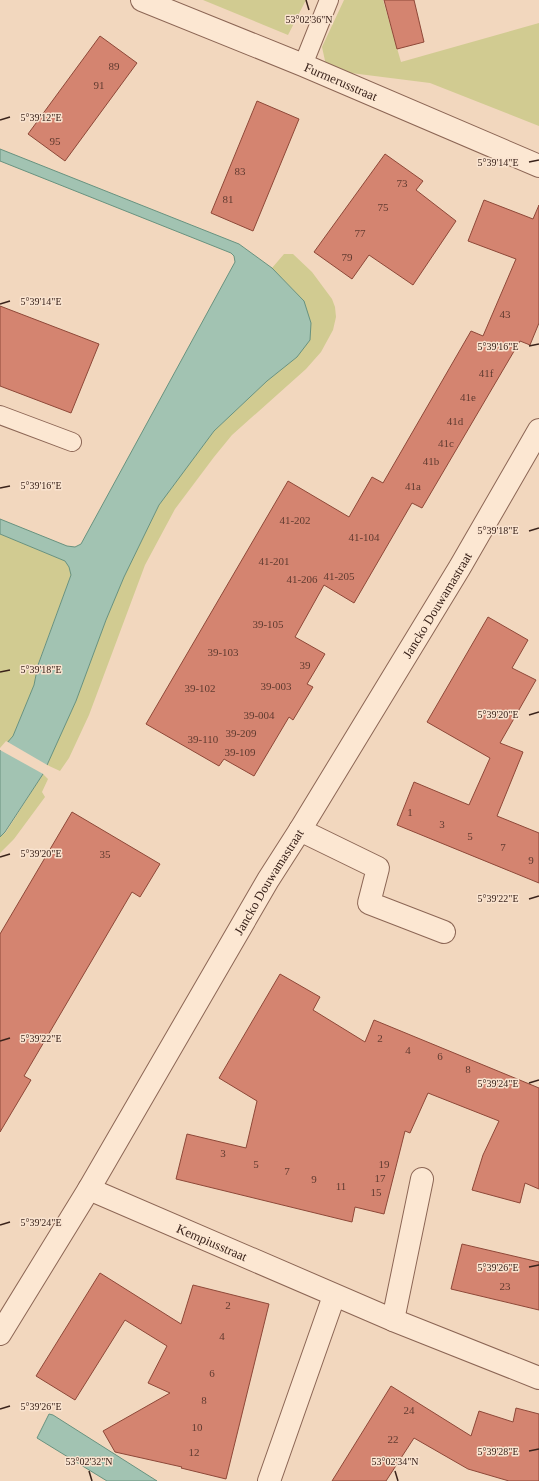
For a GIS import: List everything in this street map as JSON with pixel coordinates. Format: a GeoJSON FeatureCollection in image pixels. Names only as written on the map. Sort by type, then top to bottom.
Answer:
{"type":"FeatureCollection","features":[{"type":"Feature","properties":{"kind":"street","name":"Furmerusstraat"},"geometry":{"type":"LineString","coordinates":[[142,0],[303,65],[539,166]]}},
{"type":"Feature","properties":{"kind":"street","name":"Jancko Douwamastraat"},"geometry":{"type":"LineString","coordinates":[[0,1334],[89,1189],[268,880],[460,567],[539,430]]}},
{"type":"Feature","properties":{"kind":"street"},"geometry":{"type":"LineString","coordinates":[[300,830],[378,868],[369,903],[444,932]]}},
{"type":"Feature","properties":{"kind":"street"},"geometry":{"type":"LineString","coordinates":[[393,1320],[422,1179]]}},
{"type":"Feature","properties":{"kind":"street","name":"Kempiusstraat"},"geometry":{"type":"LineString","coordinates":[[89,1189],[334,1296],[539,1378]]}},
{"type":"Feature","properties":{"kind":"street"},"geometry":{"type":"LineString","coordinates":[[269,1481],[334,1296]]}},
{"type":"Feature","properties":{"kind":"lane"},"geometry":{"type":"LineString","coordinates":[[303,65],[329,0]]}},
{"type":"Feature","properties":{"kind":"lane"},"geometry":{"type":"LineString","coordinates":[[0,415],[72,442]]}},
{"type":"Feature","properties":{"kind":"shaded area"},"geometry":{"type":"Polygon","coordinates":[[[203,0],[306,0],[288,35],[203,0]]]}},
{"type":"Feature","properties":{"kind":"shaded area"},"geometry":{"type":"Polygon","coordinates":[[[344,0],[383,0],[401,62],[539,23],[539,126],[430,83],[327,70],[322,47],[344,0]]]}},
{"type":"Feature","properties":{"kind":"shaded area"},"geometry":{"type":"Polygon","coordinates":[[[0,149],[239,244],[272,268],[304,301],[311,323],[310,340],[297,357],[267,381],[214,431],[159,505],[124,577],[106,620],[76,701],[43,774],[5,832],[0,837],[0,751],[13,736],[34,685],[38,665],[71,575],[69,567],[65,561],[0,534],[0,519],[67,546],[75,547],[81,544],[235,262],[234,256],[231,253],[0,161],[0,149]]]}},
{"type":"Feature","properties":{"kind":"shaded area"},"geometry":{"type":"Polygon","coordinates":[[[284,254],[293,254],[312,272],[332,299],[336,317],[333,330],[321,352],[306,369],[232,435],[175,509],[145,565],[89,715],[69,758],[60,771],[47,765],[76,701],[106,620],[124,577],[159,505],[214,431],[267,381],[297,357],[304,301],[272,268],[284,254]]]}},
{"type":"Feature","properties":{"kind":"shaded area"},"geometry":{"type":"Polygon","coordinates":[[[0,534],[65,561],[69,567],[71,575],[38,664],[34,685],[13,736],[0,751],[0,534]]]}},
{"type":"Feature","properties":{"kind":"shaded area"},"geometry":{"type":"Polygon","coordinates":[[[43,774],[48,779],[42,792],[45,797],[14,839],[0,853],[0,837],[6,832],[43,774]]]}},
{"type":"Feature","properties":{"kind":"shaded area"},"geometry":{"type":"Polygon","coordinates":[[[49,1414],[53,1415],[157,1481],[107,1481],[37,1438],[49,1414]]]}},
{"type":"Feature","properties":{"kind":"pier"},"geometry":{"type":"Polygon","coordinates":[[[6,741],[49,766],[45,775],[0,750],[6,741]]]}},
{"type":"Feature","properties":{"kind":"building"},"geometry":{"type":"Polygon","coordinates":[[[384,0],[414,0],[424,42],[397,49],[384,0]]]}},
{"type":"Feature","properties":{"kind":"building"},"geometry":{"type":"Polygon","coordinates":[[[100,36],[137,63],[65,161],[28,134],[100,36]]]}},
{"type":"Feature","properties":{"kind":"building"},"geometry":{"type":"Polygon","coordinates":[[[257,101],[299,119],[253,231],[211,213],[257,101]]]}},
{"type":"Feature","properties":{"kind":"building"},"geometry":{"type":"Polygon","coordinates":[[[385,154],[423,181],[416,190],[456,221],[413,285],[369,255],[352,279],[314,252],[385,154]]]}},
{"type":"Feature","properties":{"kind":"building"},"geometry":{"type":"Polygon","coordinates":[[[484,200],[533,219],[539,205],[539,323],[530,345],[520,341],[422,508],[412,503],[354,603],[324,585],[295,637],[325,654],[307,684],[313,687],[293,720],[289,717],[254,776],[224,759],[219,766],[146,724],[288,481],[349,517],[372,477],[383,483],[471,331],[483,336],[516,259],[468,241],[484,200]]]}},
{"type":"Feature","properties":{"kind":"building"},"geometry":{"type":"Polygon","coordinates":[[[0,306],[99,344],[71,413],[0,386],[0,306]]]}},
{"type":"Feature","properties":{"kind":"building"},"geometry":{"type":"Polygon","coordinates":[[[488,617],[528,640],[512,668],[536,680],[500,743],[523,752],[497,816],[539,833],[539,883],[397,825],[414,782],[469,805],[490,758],[427,722],[488,617]]]}},
{"type":"Feature","properties":{"kind":"building"},"geometry":{"type":"Polygon","coordinates":[[[72,812],[160,864],[140,897],[132,892],[24,1076],[31,1080],[0,1132],[0,934],[72,812]]]}},
{"type":"Feature","properties":{"kind":"building"},"geometry":{"type":"Polygon","coordinates":[[[280,974],[320,997],[313,1010],[365,1042],[374,1020],[539,1088],[539,1189],[525,1183],[520,1203],[472,1190],[483,1155],[499,1121],[428,1093],[410,1133],[405,1131],[384,1214],[355,1207],[352,1222],[176,1179],[187,1134],[246,1148],[257,1101],[219,1078],[280,974]]]}},
{"type":"Feature","properties":{"kind":"building"},"geometry":{"type":"Polygon","coordinates":[[[462,1244],[539,1262],[539,1310],[451,1289],[462,1244]]]}},
{"type":"Feature","properties":{"kind":"building"},"geometry":{"type":"Polygon","coordinates":[[[100,1273],[181,1324],[193,1285],[269,1304],[226,1479],[181,1468],[182,1467],[115,1452],[103,1431],[170,1393],[148,1383],[167,1346],[125,1320],[75,1400],[36,1376],[100,1273]]]}},
{"type":"Feature","properties":{"kind":"building"},"geometry":{"type":"Polygon","coordinates":[[[391,1386],[471,1436],[479,1411],[513,1422],[516,1408],[539,1414],[539,1481],[509,1481],[468,1469],[414,1438],[386,1481],[332,1481],[391,1386]]]}}]}
